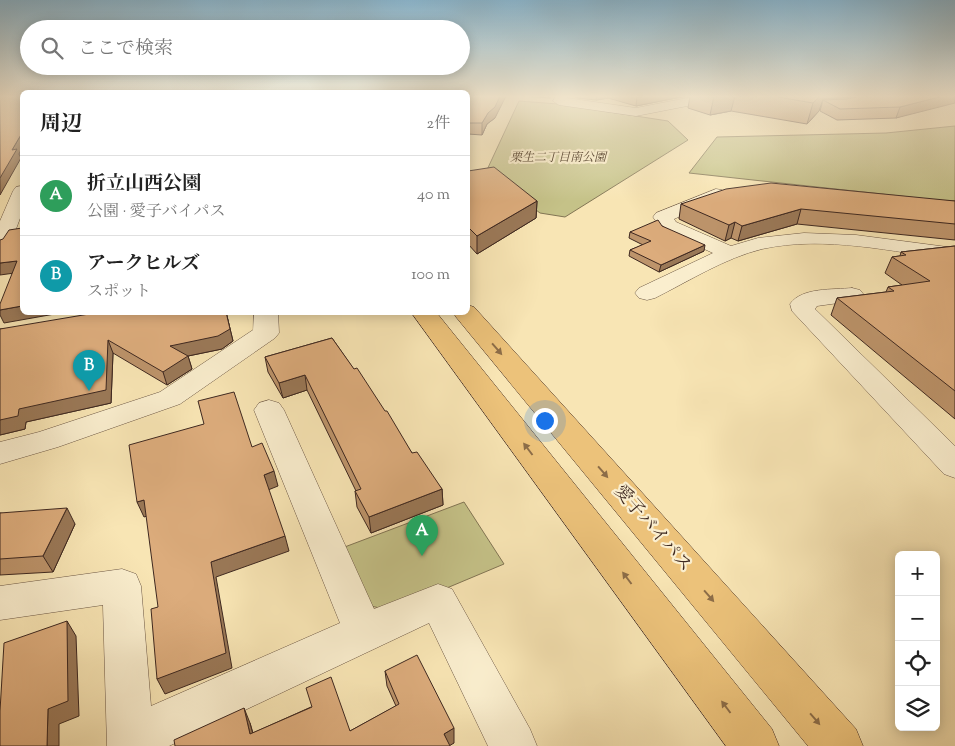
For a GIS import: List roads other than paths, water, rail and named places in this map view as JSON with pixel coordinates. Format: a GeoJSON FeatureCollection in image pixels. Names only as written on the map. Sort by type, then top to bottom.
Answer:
{"type":"FeatureCollection","features":[{"type":"Feature","properties":{"kind":"highway"},"geometry":{"type":"LineString","coordinates":[[425,315],[755,746]]}},
{"type":"Feature","properties":{"kind":"highway","name":"愛子バイパス"},"geometry":{"type":"LineString","coordinates":[[468,315],[839,746]]}},
{"type":"Feature","properties":{"kind":"street"},"geometry":{"type":"LineString","coordinates":[[730,253],[669,226],[663,217],[728,189],[737,188]]}},
{"type":"Feature","properties":{"kind":"street"},"geometry":{"type":"LineString","coordinates":[[0,245],[20,196]]}},
{"type":"Feature","properties":{"kind":"street"},"geometry":{"type":"LineString","coordinates":[[647,293],[730,253],[760,243],[795,240],[836,240],[955,254]]}},
{"type":"Feature","properties":{"kind":"street"},"geometry":{"type":"LineString","coordinates":[[852,295],[812,299],[802,304],[804,311],[955,466]]}},
{"type":"Feature","properties":{"kind":"street"},"geometry":{"type":"LineString","coordinates":[[0,453],[47,440],[170,398],[266,332],[266,315]]}},
{"type":"Feature","properties":{"kind":"street"},"geometry":{"type":"LineString","coordinates":[[269,410],[364,632]]}},
{"type":"Feature","properties":{"kind":"street"},"geometry":{"type":"LineString","coordinates":[[0,603],[122,586],[131,743],[364,632],[438,601],[513,746]]}},
{"type":"Feature","properties":{"kind":"place","name":"アークヒルズ"},"geometry":{"type":"Point","coordinates":[89,391]}},
{"type":"Feature","properties":{"kind":"place","name":"折立山西公園"},"geometry":{"type":"Point","coordinates":[422,556]}},
{"type":"Feature","properties":{"kind":"park label","name":"栗生二丁目南公園"},"geometry":{"type":"Point","coordinates":[558,158]}}]}
